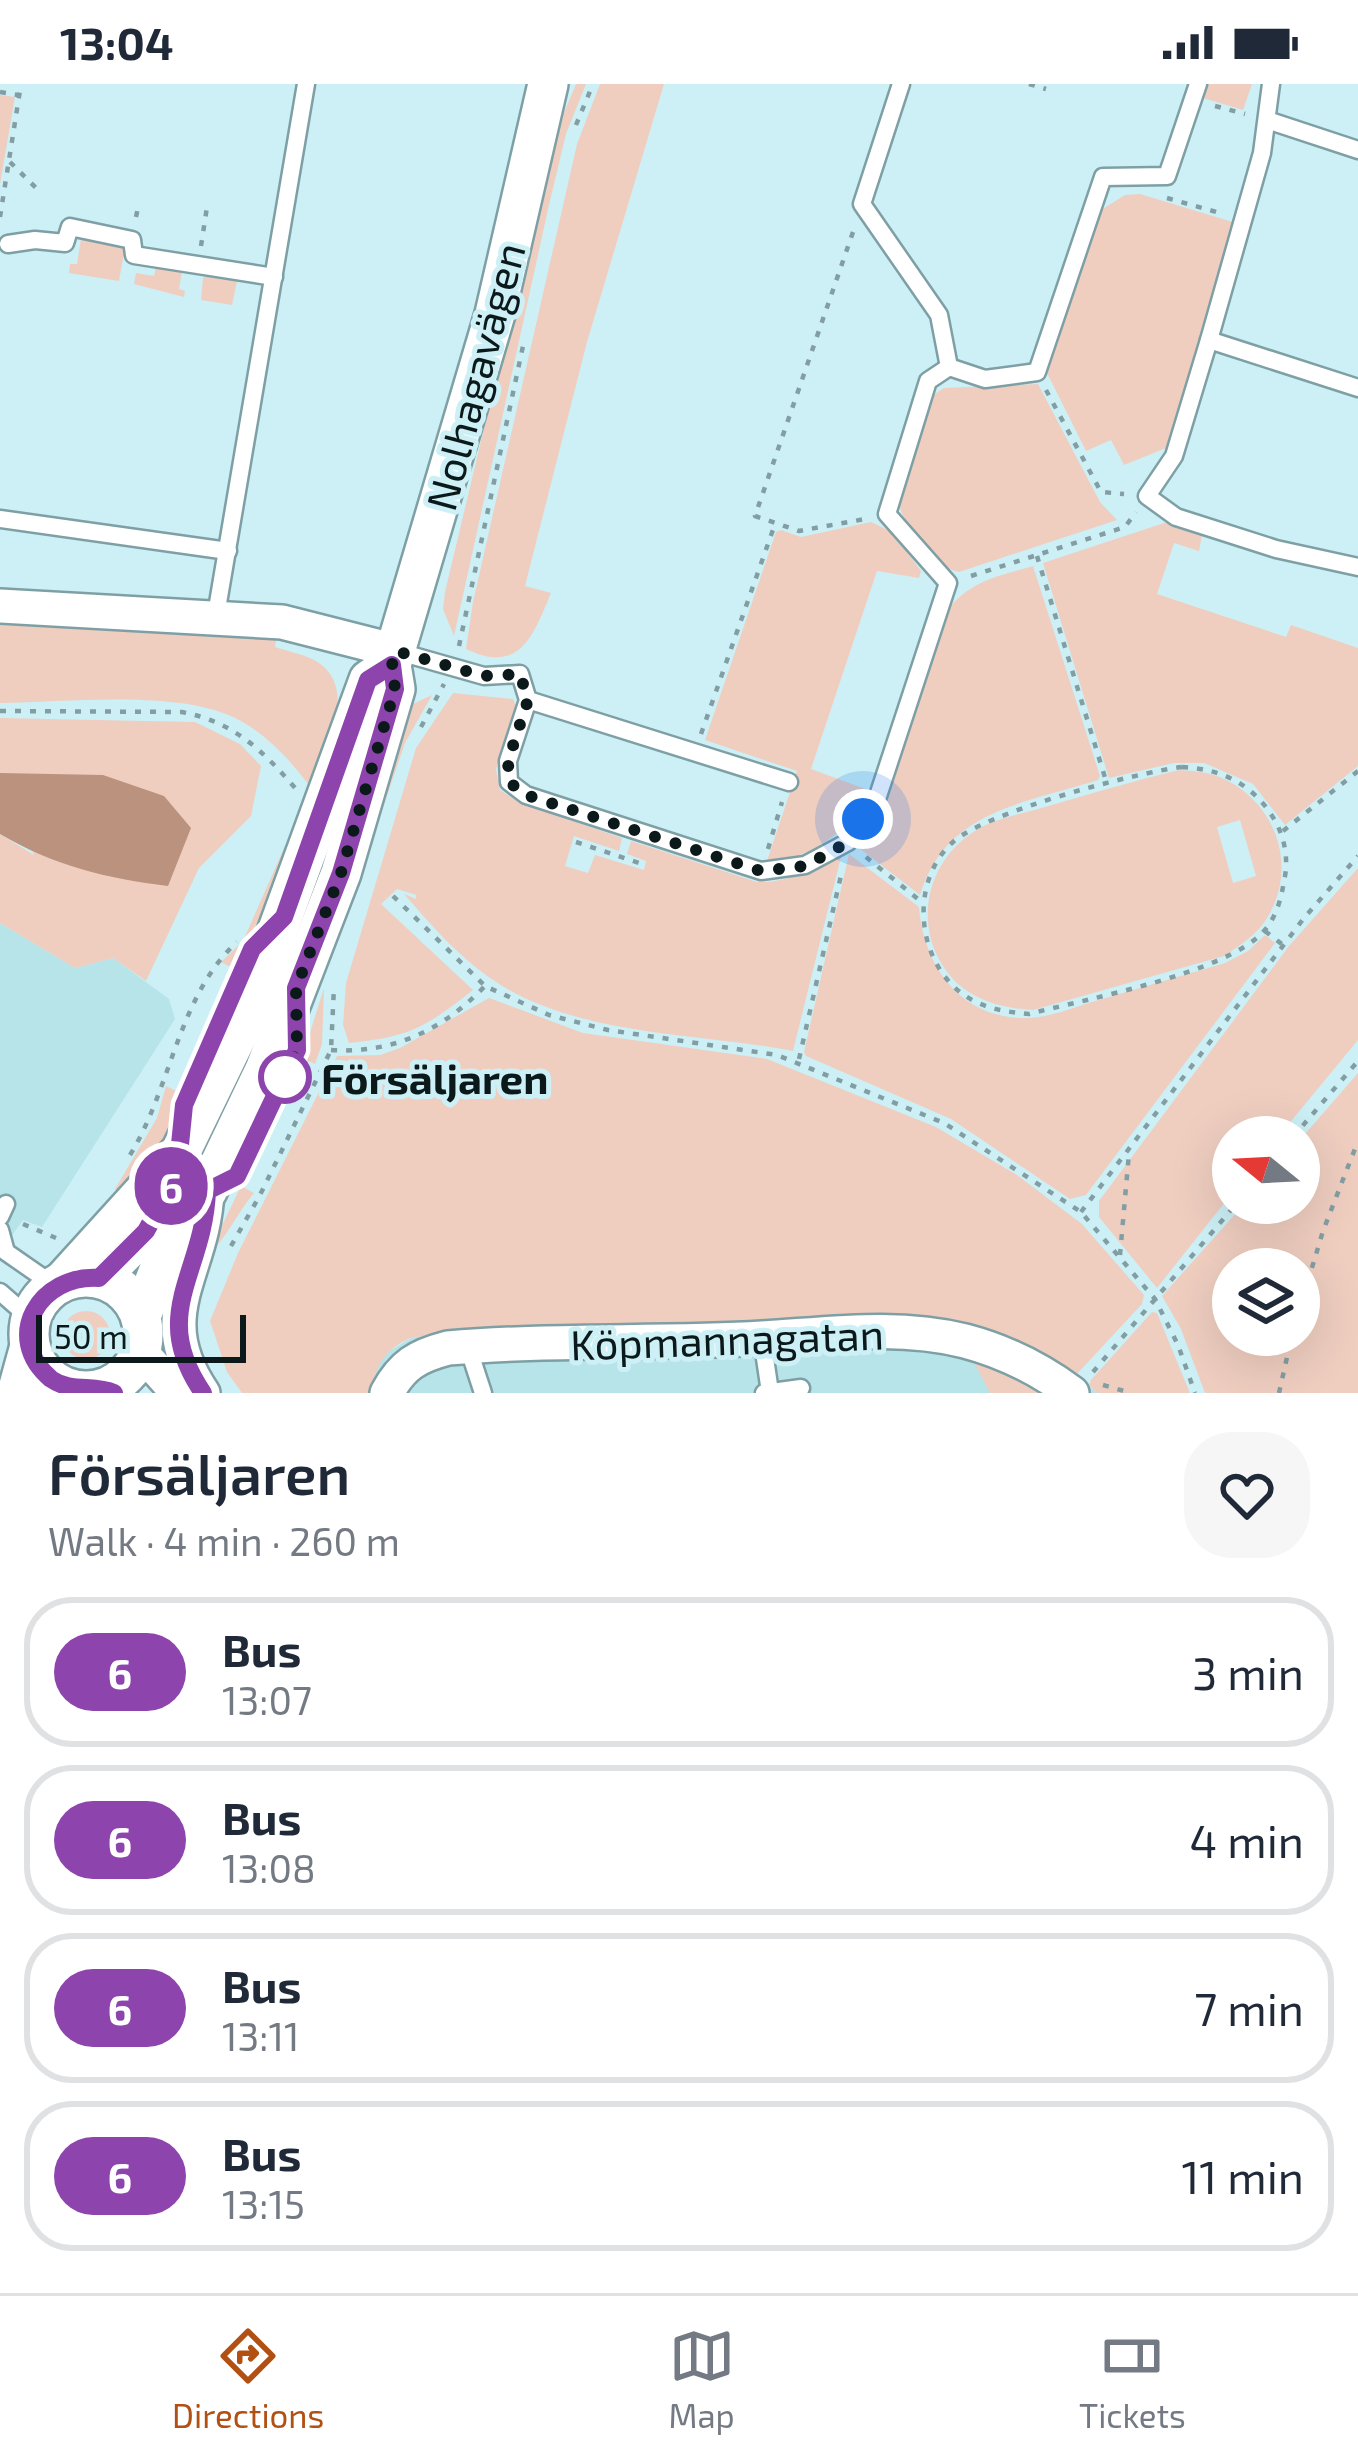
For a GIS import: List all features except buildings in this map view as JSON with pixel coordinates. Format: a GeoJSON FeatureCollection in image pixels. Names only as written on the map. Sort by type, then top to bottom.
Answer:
{"type":"FeatureCollection","features":[{"type":"Feature","properties":{"kind":"street","name":"Nolhagavägen"},"geometry":{"type":"LineString","coordinates":[[153,1332],[187,1211],[207,1191],[265,1070],[341,873],[395,689],[394,658],[495,314],[548,84]]}},
{"type":"Feature","properties":{"kind":"street"},"geometry":{"type":"LineString","coordinates":[[0,605],[282,622],[394,658]]}},
{"type":"Feature","properties":{"kind":"street","name":"Nolhagavägen"},"geometry":{"type":"LineString","coordinates":[[72,1282],[181,1150],[246,1017],[368,680],[394,658]]}},
{"type":"Feature","properties":{"kind":"street"},"geometry":{"type":"LineString","coordinates":[[17,1393],[36,1306],[72,1282],[117,1286],[132,1298],[153,1332],[178,1393]]}},
{"type":"Feature","properties":{"kind":"street","name":"Köpmannagatan"},"geometry":{"type":"LineString","coordinates":[[387,1393],[401,1370],[419,1356],[468,1347],[842,1331],[966,1341],[1086,1386]]}},
{"type":"Feature","properties":{"kind":"street"},"geometry":{"type":"LineString","coordinates":[[30,1332],[38,1367],[55,1383],[76,1391],[104,1391],[134,1368],[153,1332]]}},
{"type":"Feature","properties":{"kind":"street"},"geometry":{"type":"LineString","coordinates":[[153,1332],[180,1356],[203,1393]]}},
{"type":"Feature","properties":{"kind":"lane"},"geometry":{"type":"LineString","coordinates":[[217,615],[306,84]]}},
{"type":"Feature","properties":{"kind":"lane"},"geometry":{"type":"LineString","coordinates":[[901,84],[862,204],[939,315],[949,367]]}},
{"type":"Feature","properties":{"kind":"lane"},"geometry":{"type":"LineString","coordinates":[[1270,84],[1268,121],[1245,220],[1174,456],[1147,496],[1176,517],[1276,549],[1358,567]]}},
{"type":"Feature","properties":{"kind":"lane"},"geometry":{"type":"LineString","coordinates":[[949,367],[986,379],[1037,372],[1103,177],[1167,176],[1195,92]]}},
{"type":"Feature","properties":{"kind":"lane"},"geometry":{"type":"LineString","coordinates":[[1268,121],[1358,150]]}},
{"type":"Feature","properties":{"kind":"lane"},"geometry":{"type":"LineString","coordinates":[[8,244],[65,243],[70,227],[132,240],[134,255],[274,277]]}},
{"type":"Feature","properties":{"kind":"lane"},"geometry":{"type":"LineString","coordinates":[[1209,340],[1358,388]]}},
{"type":"Feature","properties":{"kind":"lane"},"geometry":{"type":"LineString","coordinates":[[394,658],[484,676],[520,674],[528,700],[508,761],[509,782],[526,795],[761,871],[805,866],[848,842],[878,796],[948,583],[887,514],[928,381],[949,367]]}},
{"type":"Feature","properties":{"kind":"lane"},"geometry":{"type":"LineString","coordinates":[[0,519],[228,551]]}},
{"type":"Feature","properties":{"kind":"lane"},"geometry":{"type":"LineString","coordinates":[[528,700],[789,782]]}},
{"type":"Feature","properties":{"kind":"lane"},"geometry":{"type":"LineString","coordinates":[[0,1230],[3,1252],[72,1282]]}},
{"type":"Feature","properties":{"kind":"lane"},"geometry":{"type":"LineString","coordinates":[[0,1292],[30,1332]]}},
{"type":"Feature","properties":{"kind":"lane"},"geometry":{"type":"LineString","coordinates":[[762,1338],[767,1392],[801,1388]]}},
{"type":"Feature","properties":{"kind":"lane"},"geometry":{"type":"LineString","coordinates":[[468,1347],[482,1393]]}},
{"type":"Feature","properties":{"kind":"path"},"geometry":{"type":"LineString","coordinates":[[0,217],[21,84]]}},
{"type":"Feature","properties":{"kind":"path"},"geometry":{"type":"LineString","coordinates":[[570,139],[592,84]]}},
{"type":"Feature","properties":{"kind":"path"},"geometry":{"type":"LineString","coordinates":[[1029,84],[1046,89]]}},
{"type":"Feature","properties":{"kind":"path"},"geometry":{"type":"LineString","coordinates":[[0,92],[20,95]]}},
{"type":"Feature","properties":{"kind":"path"},"geometry":{"type":"LineString","coordinates":[[1195,92],[1268,121]]}},
{"type":"Feature","properties":{"kind":"path"},"geometry":{"type":"LineString","coordinates":[[9,160],[36,188]]}},
{"type":"Feature","properties":{"kind":"path"},"geometry":{"type":"LineString","coordinates":[[1148,176],[1166,198],[1245,220]]}},
{"type":"Feature","properties":{"kind":"path"},"geometry":{"type":"LineString","coordinates":[[862,204],[754,516],[799,531],[887,514]]}},
{"type":"Feature","properties":{"kind":"path"},"geometry":{"type":"LineString","coordinates":[[460,644],[525,340]]}},
{"type":"Feature","properties":{"kind":"path"},"geometry":{"type":"LineString","coordinates":[[1037,372],[1101,492],[1147,496]]}},
{"type":"Feature","properties":{"kind":"path"},"geometry":{"type":"LineString","coordinates":[[948,583],[1125,526],[1147,496]]}},
{"type":"Feature","properties":{"kind":"path"},"geometry":{"type":"LineString","coordinates":[[695,753],[775,524]]}},
{"type":"Feature","properties":{"kind":"path"},"geometry":{"type":"LineString","coordinates":[[1037,556],[1107,784]]}},
{"type":"Feature","properties":{"kind":"path"},"geometry":{"type":"LineString","coordinates":[[0,711],[162,711],[210,717],[237,730],[264,752],[300,794]]}},
{"type":"Feature","properties":{"kind":"path"},"geometry":{"type":"LineString","coordinates":[[1168,769],[1209,770],[1246,787],[1282,832],[1287,869],[1281,899],[1265,931],[1228,957],[1028,1014],[1001,1012],[974,1001],[951,983],[926,939],[922,903],[937,861],[951,843],[980,822],[1107,784],[1168,769]]}},
{"type":"Feature","properties":{"kind":"path"},"geometry":{"type":"LineString","coordinates":[[1282,832],[1358,771]]}},
{"type":"Feature","properties":{"kind":"path"},"geometry":{"type":"LineString","coordinates":[[761,871],[789,782]]}},
{"type":"Feature","properties":{"kind":"path"},"geometry":{"type":"LineString","coordinates":[[575,842],[641,864]]}},
{"type":"Feature","properties":{"kind":"path"},"geometry":{"type":"LineString","coordinates":[[798,1061],[848,842],[922,903]]}},
{"type":"Feature","properties":{"kind":"path"},"geometry":{"type":"LineString","coordinates":[[1082,1212],[1283,945],[1358,856]]}},
{"type":"Feature","properties":{"kind":"path"},"geometry":{"type":"LineString","coordinates":[[393,896],[485,986],[549,1015],[608,1030],[798,1061],[944,1123],[1082,1212],[1155,1299],[1196,1393]]}},
{"type":"Feature","properties":{"kind":"path"},"geometry":{"type":"LineString","coordinates":[[1265,931],[1283,945]]}},
{"type":"Feature","properties":{"kind":"path"},"geometry":{"type":"LineString","coordinates":[[130,1155],[217,961],[238,941]]}},
{"type":"Feature","properties":{"kind":"path"},"geometry":{"type":"LineString","coordinates":[[229,1250],[331,1050],[357,1052],[393,1046],[439,1025],[485,986]]}},
{"type":"Feature","properties":{"kind":"path"},"geometry":{"type":"LineString","coordinates":[[1311,1116],[1358,1061]]}},
{"type":"Feature","properties":{"kind":"path"},"geometry":{"type":"LineString","coordinates":[[1318,1248],[1358,1141]]}},
{"type":"Feature","properties":{"kind":"path"},"geometry":{"type":"LineString","coordinates":[[1120,1255],[1130,1148]]}},
{"type":"Feature","properties":{"kind":"path"},"geometry":{"type":"LineString","coordinates":[[1131,1393],[1086,1386],[1219,1224]]}},
{"type":"Feature","properties":{"kind":"path"},"geometry":{"type":"LineString","coordinates":[[1280,1393],[1288,1356]]}},
{"type":"Feature","properties":{"kind":"shaded area"},"geometry":{"type":"Polygon","coordinates":[[[576,84],[586,84],[566,134],[549,205],[454,636],[443,609],[445,592],[553,139],[576,84]]]}},
{"type":"Feature","properties":{"kind":"shaded area"},"geometry":{"type":"Polygon","coordinates":[[[600,84],[664,84],[587,342],[525,586],[551,593],[522,647],[500,657],[484,656],[466,649],[473,602],[577,144],[600,84]]]}},
{"type":"Feature","properties":{"kind":"shaded area"},"geometry":{"type":"Polygon","coordinates":[[[1208,84],[1252,84],[1243,110],[1203,98],[1208,84]]]}},
{"type":"Feature","properties":{"kind":"shaded area"},"geometry":{"type":"Polygon","coordinates":[[[0,95],[15,97],[0,184],[0,95]]]}},
{"type":"Feature","properties":{"kind":"shaded area"},"geometry":{"type":"Polygon","coordinates":[[[1140,194],[1236,223],[1171,446],[1124,465],[1111,440],[1086,451],[1046,371],[1101,210],[1125,195],[1140,194]]]}},
{"type":"Feature","properties":{"kind":"shaded area"},"geometry":{"type":"Polygon","coordinates":[[[81,239],[125,247],[119,281],[69,273],[70,264],[77,264],[81,239]]]}},
{"type":"Feature","properties":{"kind":"shaded area"},"geometry":{"type":"Polygon","coordinates":[[[156,267],[182,271],[179,289],[185,291],[184,297],[134,284],[136,273],[154,276],[156,267]]]}},
{"type":"Feature","properties":{"kind":"shaded area"},"geometry":{"type":"Polygon","coordinates":[[[207,276],[237,281],[232,305],[201,300],[207,276]]]}},
{"type":"Feature","properties":{"kind":"shaded area"},"geometry":{"type":"Polygon","coordinates":[[[1038,384],[1100,502],[1117,520],[959,572],[949,568],[921,544],[898,502],[933,395],[944,388],[1038,384]]]}},
{"type":"Feature","properties":{"kind":"shaded area"},"geometry":{"type":"Polygon","coordinates":[[[871,522],[892,532],[921,571],[919,578],[877,571],[811,769],[871,791],[852,819],[828,840],[766,864],[797,771],[705,740],[776,532],[801,537],[871,522]]]}},
{"type":"Feature","properties":{"kind":"shaded area"},"geometry":{"type":"Polygon","coordinates":[[[1167,522],[1202,535],[1199,551],[1174,543],[1157,594],[1286,637],[1291,625],[1358,648],[1358,766],[1285,825],[1253,784],[1204,763],[1174,763],[1109,778],[1043,563],[1167,522]]]}},
{"type":"Feature","properties":{"kind":"shaded area"},"geometry":{"type":"Polygon","coordinates":[[[1033,566],[1100,776],[1016,805],[968,828],[932,867],[920,895],[854,844],[884,804],[947,611],[975,586],[1033,566]]]}},
{"type":"Feature","properties":{"kind":"shaded area"},"geometry":{"type":"Polygon","coordinates":[[[0,618],[231,631],[276,640],[275,647],[312,659],[327,670],[338,701],[311,788],[262,735],[239,720],[202,707],[116,700],[0,703],[0,618]]]}},
{"type":"Feature","properties":{"kind":"shaded area"},"geometry":{"type":"Polygon","coordinates":[[[453,693],[513,699],[516,706],[496,769],[500,790],[520,803],[622,838],[619,851],[574,836],[565,866],[588,873],[595,855],[644,870],[646,861],[627,854],[631,841],[769,882],[801,874],[842,853],[793,1051],[637,1029],[559,1012],[490,978],[404,894],[416,899],[416,895],[397,889],[381,904],[473,990],[416,1028],[349,1043],[343,1025],[346,983],[416,748],[453,693]]]}},
{"type":"Feature","properties":{"kind":"shaded area"},"geometry":{"type":"Polygon","coordinates":[[[432,695],[405,743],[329,965],[406,714],[413,704],[432,695]]]}},
{"type":"Feature","properties":{"kind":"shaded area"},"geometry":{"type":"Polygon","coordinates":[[[0,718],[195,722],[240,744],[261,766],[251,816],[199,868],[146,981],[113,958],[75,968],[0,923],[0,834],[34,855],[0,773],[0,718]]]}},
{"type":"Feature","properties":{"kind":"shaded area"},"geometry":{"type":"Polygon","coordinates":[[[1179,770],[1220,777],[1244,791],[1270,821],[1281,859],[1281,879],[1276,899],[1258,930],[1224,956],[1033,1010],[992,1003],[957,983],[932,943],[928,907],[938,872],[960,842],[1000,820],[1179,770]],[[1240,820],[1217,827],[1233,883],[1256,876],[1240,820]]]}},
{"type":"Feature","properties":{"kind":"shaded area"},"geometry":{"type":"Polygon","coordinates":[[[0,773],[103,775],[164,796],[191,828],[168,886],[81,869],[0,834],[0,773]]]}},
{"type":"Feature","properties":{"kind":"shaded area"},"geometry":{"type":"Polygon","coordinates":[[[316,799],[235,969],[221,962],[243,941],[285,846],[316,799]]]}},
{"type":"Feature","properties":{"kind":"shaded area"},"geometry":{"type":"Polygon","coordinates":[[[849,854],[919,907],[929,950],[951,986],[984,1010],[1005,1016],[1053,1014],[1225,963],[1265,935],[1275,943],[1086,1195],[1070,1199],[951,1119],[806,1056],[849,854]]]}},
{"type":"Feature","properties":{"kind":"shaded area"},"geometry":{"type":"Polygon","coordinates":[[[1358,868],[1358,1040],[1295,1116],[1212,1116],[1212,1219],[1157,1288],[1099,1217],[1099,1201],[1289,946],[1358,868]]]}},
{"type":"Feature","properties":{"kind":"shaded area"},"geometry":{"type":"Polygon","coordinates":[[[0,923],[75,968],[113,958],[169,999],[175,1019],[42,1227],[23,1220],[0,1252],[0,923]]]}},
{"type":"Feature","properties":{"kind":"shaded area"},"geometry":{"type":"Polygon","coordinates":[[[324,988],[322,1044],[315,1064],[302,1058],[324,988]]]}},
{"type":"Feature","properties":{"kind":"shaded area"},"geometry":{"type":"Polygon","coordinates":[[[489,998],[583,1033],[767,1059],[936,1127],[1017,1175],[1082,1224],[1144,1295],[1142,1304],[1076,1375],[1041,1357],[850,1316],[413,1337],[383,1359],[370,1393],[242,1393],[227,1372],[210,1321],[238,1253],[337,1056],[380,1055],[400,1048],[489,998]]]}},
{"type":"Feature","properties":{"kind":"shaded area"},"geometry":{"type":"Polygon","coordinates":[[[1358,1073],[1358,1393],[1205,1393],[1181,1329],[1162,1296],[1226,1224],[1320,1224],[1320,1117],[1358,1073]]]}},
{"type":"Feature","properties":{"kind":"shaded area"},"geometry":{"type":"Polygon","coordinates":[[[166,1086],[180,1093],[163,1148],[123,1198],[115,1189],[157,1118],[166,1086]]]}},
{"type":"Feature","properties":{"kind":"shaded area"},"geometry":{"type":"Polygon","coordinates":[[[241,1186],[254,1193],[209,1253],[241,1186]]]}},
{"type":"Feature","properties":{"kind":"shaded area"},"geometry":{"type":"Polygon","coordinates":[[[86,1311],[103,1318],[110,1335],[103,1352],[86,1359],[69,1352],[62,1335],[69,1318],[86,1311]]]}},
{"type":"Feature","properties":{"kind":"shaded area"},"geometry":{"type":"Polygon","coordinates":[[[1152,1312],[1157,1313],[1190,1393],[1097,1393],[1089,1385],[1091,1380],[1152,1312]]]}},
{"type":"Feature","properties":{"kind":"shaded area"},"geometry":{"type":"Polygon","coordinates":[[[850,1316],[1001,1339],[1076,1375],[1097,1393],[370,1393],[377,1365],[386,1353],[413,1337],[850,1316]]]}},
{"type":"Feature","properties":{"kind":"shaded area"},"geometry":{"type":"Polygon","coordinates":[[[974,1362],[1047,1393],[990,1393],[974,1362]]]}},
{"type":"Feature","properties":{"kind":"bus line","name":"6"},"geometry":{"type":"LineString","coordinates":[[114,1393],[76,1391],[55,1383],[38,1367],[30,1346],[31,1319],[36,1306],[55,1286],[81,1277],[99,1278],[116,1264],[146,1231],[161,1205],[177,1174],[184,1105],[252,949],[284,917],[368,680],[392,665],[395,689],[341,873],[296,988],[297,1050],[237,1176],[207,1191],[206,1219],[177,1328],[180,1356],[203,1393]]}},
{"type":"Feature","properties":{"kind":"place","name":"Försäljaren"},"geometry":{"type":"Point","coordinates":[285,1077]}},
{"type":"Feature","properties":{"kind":"route"},"geometry":{"type":"LineString","coordinates":[[285,1077],[297,1050],[296,988],[341,873],[395,689],[392,665],[396,651],[467,673],[520,674],[528,700],[508,761],[509,782],[526,795],[761,871],[805,866],[848,842],[863,819]]}}]}
